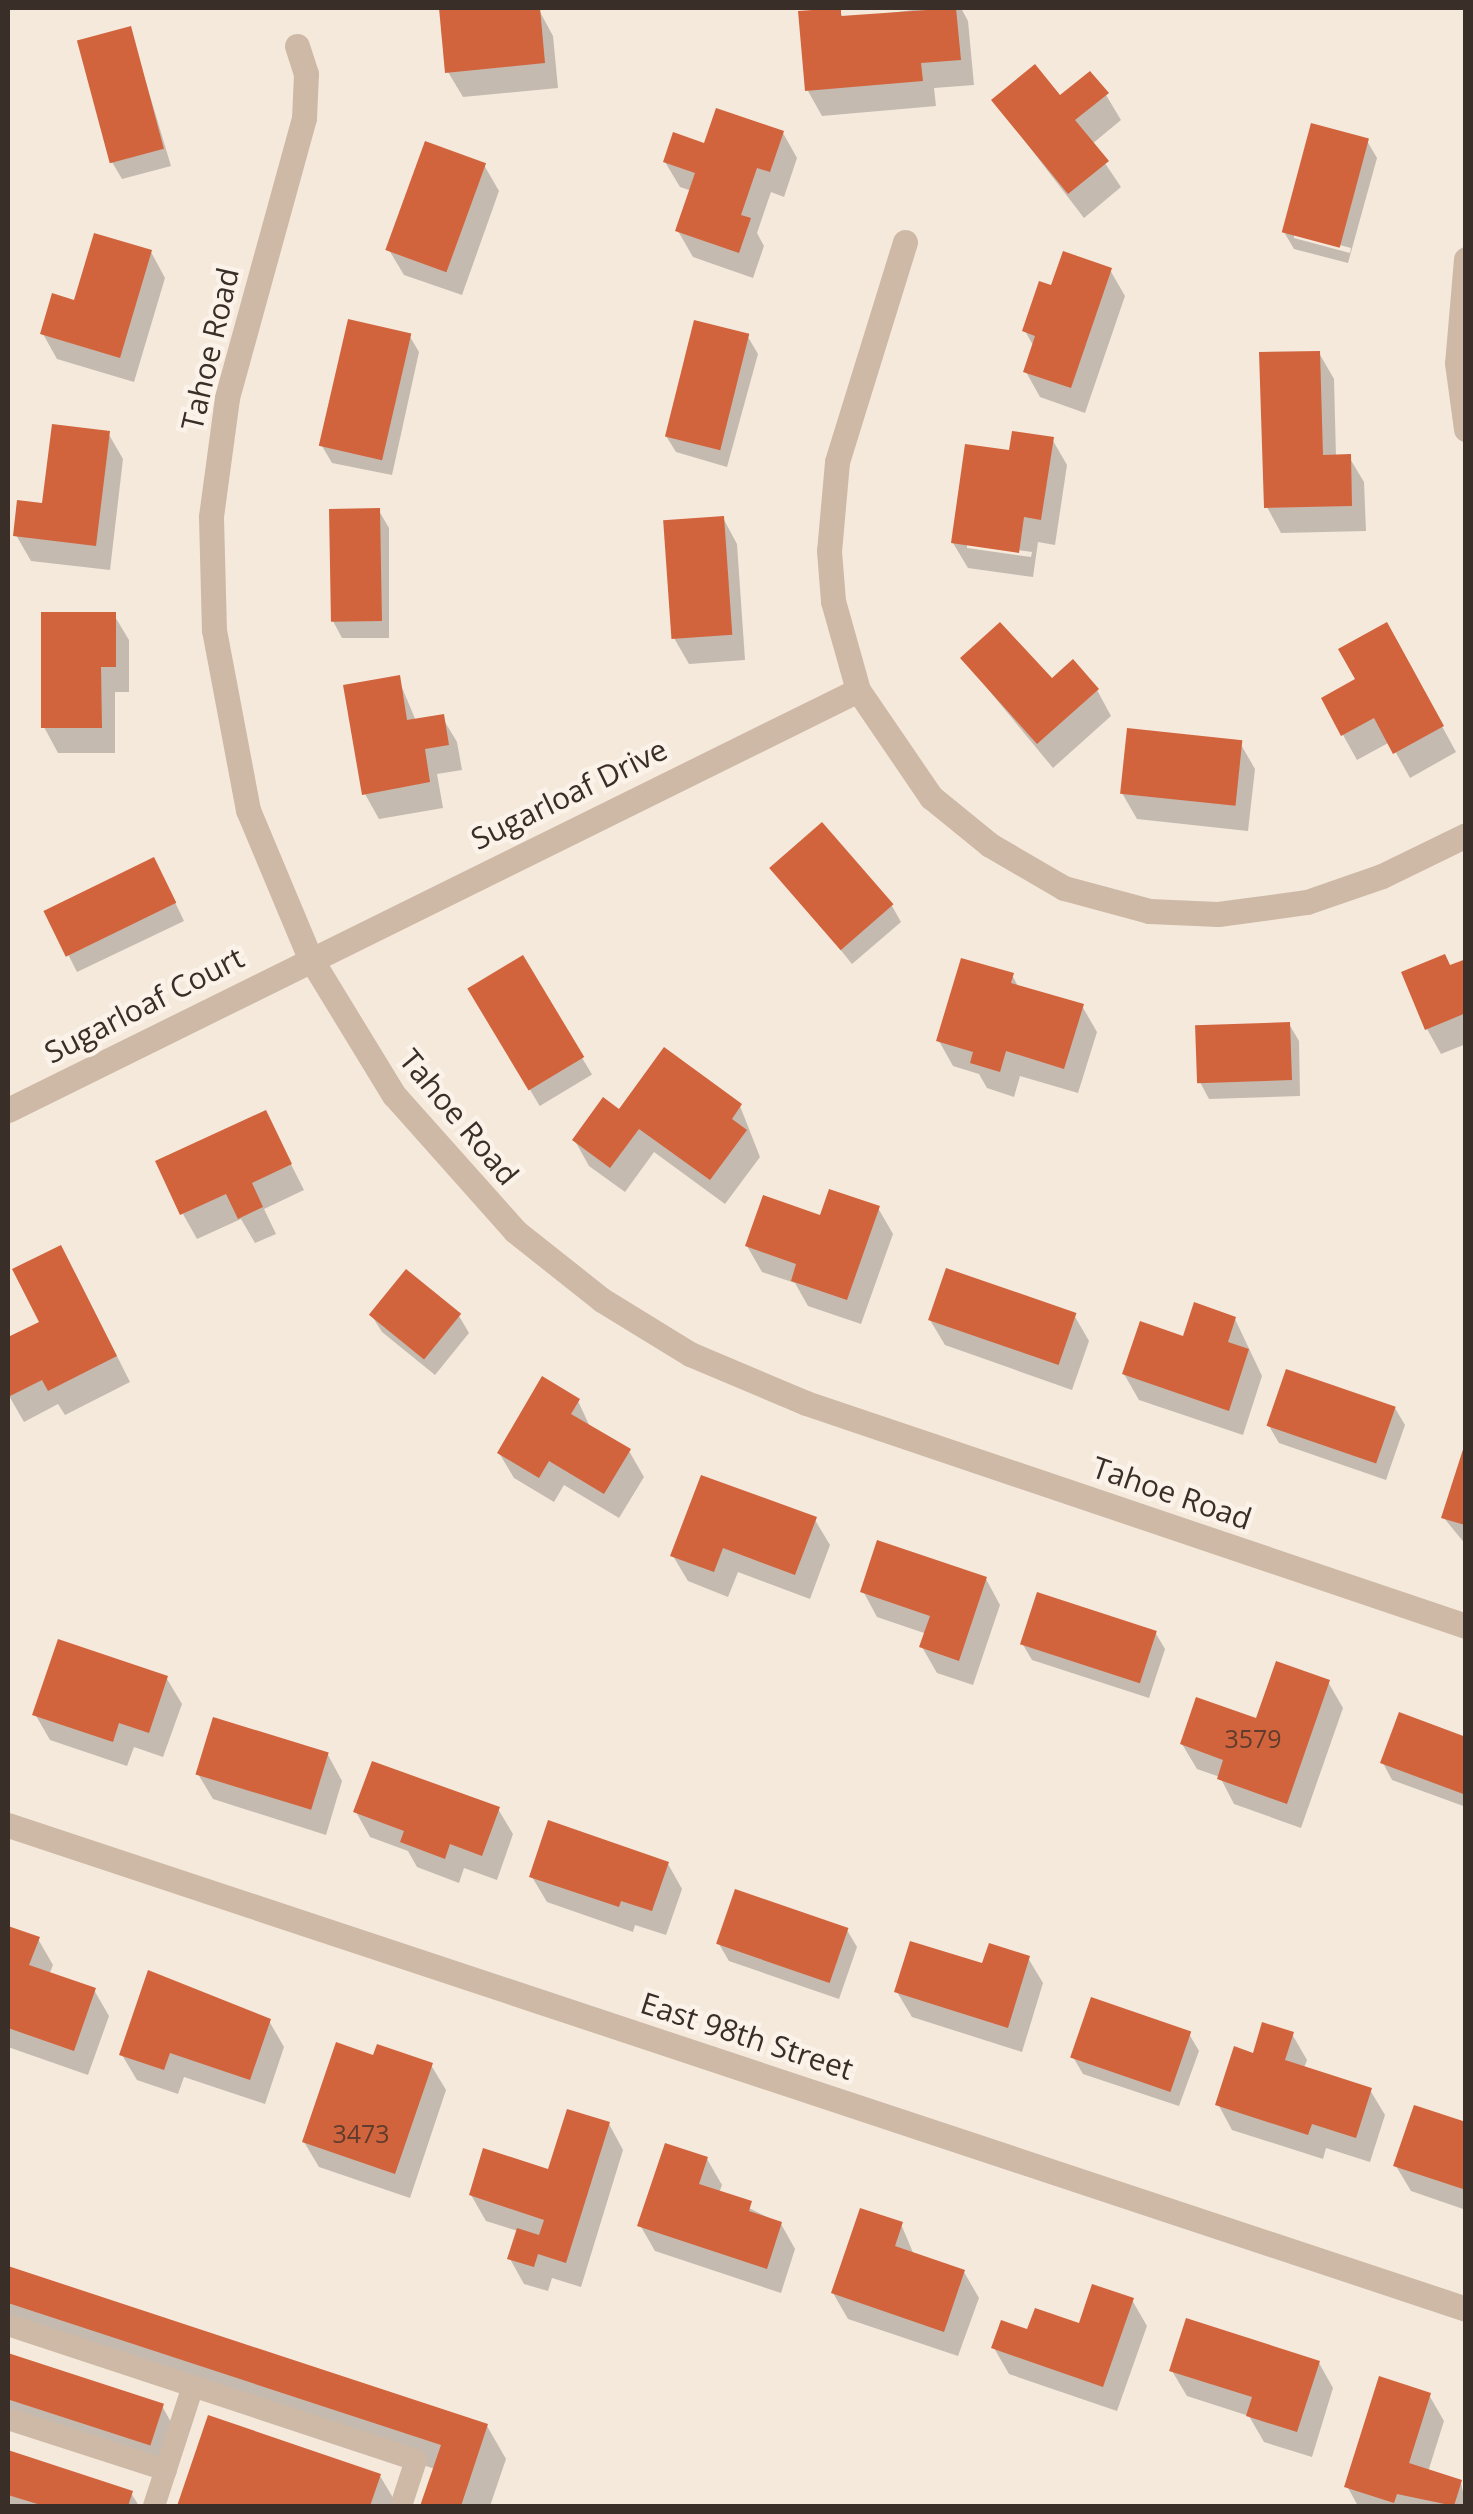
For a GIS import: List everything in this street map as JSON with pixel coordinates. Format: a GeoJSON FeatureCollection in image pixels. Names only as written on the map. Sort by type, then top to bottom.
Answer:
{"type":"FeatureCollection","features":[{"type":"Feature","properties":{"kind":"street","name":"Tahoe Road"},"geometry":{"type":"LineString","coordinates":[[297,46],[306,74],[304,118],[227,398],[211,517],[214,630],[229,734],[248,810],[309,956],[363,1051],[453,1167],[515,1231],[588,1289],[690,1354],[806,1403],[1466,1626]]}},
{"type":"Feature","properties":{"kind":"street"},"geometry":{"type":"LineString","coordinates":[[904,242],[842,445],[828,509],[833,601],[858,690],[932,798],[990,845],[1064,888],[1148,911],[1218,914],[1306,902],[1382,876],[1466,835]]}},
{"type":"Feature","properties":{"kind":"street"},"geometry":{"type":"LineString","coordinates":[[1466,259],[1457,363],[1466,429]]}},
{"type":"Feature","properties":{"kind":"street","name":"Sugarloaf Drive"},"geometry":{"type":"LineString","coordinates":[[309,956],[858,690]]}},
{"type":"Feature","properties":{"kind":"street","name":"Sugarloaf Court"},"geometry":{"type":"LineString","coordinates":[[8,1110],[309,956]]}},
{"type":"Feature","properties":{"kind":"street","name":"East 98th Street"},"geometry":{"type":"LineString","coordinates":[[8,1824],[1466,2309]]}},
{"type":"Feature","properties":{"kind":"lane"},"geometry":{"type":"LineString","coordinates":[[8,2324],[416,2460],[401,2506]]}},
{"type":"Feature","properties":{"kind":"lane"},"geometry":{"type":"LineString","coordinates":[[154,2506],[193,2386]]}},
{"type":"Feature","properties":{"kind":"lane"},"geometry":{"type":"LineString","coordinates":[[8,2419],[166,2470]]}},
{"type":"Feature","properties":{"kind":"building"},"geometry":{"type":"Polygon","coordinates":[[[439,8],[540,8],[545,63],[445,73],[439,8]]]}},
{"type":"Feature","properties":{"kind":"building"},"geometry":{"type":"Polygon","coordinates":[[[841,8],[841,16],[956,8],[961,60],[921,63],[923,81],[805,91],[798,11],[841,8]]]}},
{"type":"Feature","properties":{"kind":"building"},"geometry":{"type":"Polygon","coordinates":[[[131,26],[164,149],[110,163],[77,40],[131,26]]]}},
{"type":"Feature","properties":{"kind":"building"},"geometry":{"type":"Polygon","coordinates":[[[1035,64],[1060,95],[1090,71],[1109,93],[1075,120],[1109,161],[1068,194],[991,100],[1035,64]]]}},
{"type":"Feature","properties":{"kind":"building"},"geometry":{"type":"Polygon","coordinates":[[[716,108],[784,131],[770,172],[757,168],[741,215],[751,218],[739,253],[675,231],[695,173],[663,162],[673,132],[704,143],[716,108]]]}},
{"type":"Feature","properties":{"kind":"building"},"geometry":{"type":"Polygon","coordinates":[[[1311,123],[1369,139],[1340,248],[1282,232],[1311,123]]]}},
{"type":"Feature","properties":{"kind":"building"},"geometry":{"type":"Polygon","coordinates":[[[425,141],[486,163],[446,272],[385,250],[425,141]]]}},
{"type":"Feature","properties":{"kind":"building"},"geometry":{"type":"Polygon","coordinates":[[[94,233],[152,250],[120,358],[40,334],[52,293],[74,300],[94,233]]]}},
{"type":"Feature","properties":{"kind":"building"},"geometry":{"type":"Polygon","coordinates":[[[1063,251],[1112,268],[1071,388],[1023,372],[1035,336],[1022,331],[1039,281],[1051,285],[1063,251]]]}},
{"type":"Feature","properties":{"kind":"building"},"geometry":{"type":"Polygon","coordinates":[[[348,319],[411,334],[382,460],[319,446],[348,319]]]}},
{"type":"Feature","properties":{"kind":"building"},"geometry":{"type":"Polygon","coordinates":[[[694,320],[749,334],[720,450],[665,436],[694,320]]]}},
{"type":"Feature","properties":{"kind":"building"},"geometry":{"type":"Polygon","coordinates":[[[1320,351],[1323,455],[1351,454],[1352,506],[1264,508],[1259,352],[1320,351]]]}},
{"type":"Feature","properties":{"kind":"building"},"geometry":{"type":"Polygon","coordinates":[[[52,424],[110,431],[96,546],[13,536],[17,500],[42,503],[52,424]]]}},
{"type":"Feature","properties":{"kind":"building"},"geometry":{"type":"Polygon","coordinates":[[[1012,431],[1054,437],[1041,520],[1024,517],[1019,553],[951,543],[965,444],[1009,450],[1012,431]]]}},
{"type":"Feature","properties":{"kind":"building"},"geometry":{"type":"Polygon","coordinates":[[[380,508],[382,621],[331,622],[329,509],[380,508]]]}},
{"type":"Feature","properties":{"kind":"building"},"geometry":{"type":"Polygon","coordinates":[[[724,516],[732,635],[671,639],[663,520],[724,516]]]}},
{"type":"Feature","properties":{"kind":"building"},"geometry":{"type":"Polygon","coordinates":[[[41,612],[116,612],[116,667],[101,667],[102,728],[41,728],[41,612]]]}},
{"type":"Feature","properties":{"kind":"building"},"geometry":{"type":"Polygon","coordinates":[[[1000,622],[1052,678],[1073,659],[1099,689],[1037,744],[960,658],[1000,622]]]}},
{"type":"Feature","properties":{"kind":"building"},"geometry":{"type":"Polygon","coordinates":[[[1387,622],[1444,726],[1393,754],[1374,718],[1341,736],[1321,698],[1355,679],[1338,649],[1387,622]]]}},
{"type":"Feature","properties":{"kind":"building"},"geometry":{"type":"Polygon","coordinates":[[[400,675],[407,720],[444,714],[449,745],[425,749],[430,782],[362,795],[343,685],[400,675]]]}},
{"type":"Feature","properties":{"kind":"building"},"geometry":{"type":"Polygon","coordinates":[[[1127,728],[1242,740],[1235,806],[1120,794],[1127,728]]]}},
{"type":"Feature","properties":{"kind":"building"},"geometry":{"type":"Polygon","coordinates":[[[822,822],[894,904],[841,950],[769,868],[822,822]]]}},
{"type":"Feature","properties":{"kind":"building"},"geometry":{"type":"Polygon","coordinates":[[[154,857],[176,903],[66,957],[43,911],[154,857]]]}},
{"type":"Feature","properties":{"kind":"building"},"geometry":{"type":"Polygon","coordinates":[[[1445,954],[1450,965],[1466,959],[1466,1013],[1425,1030],[1401,972],[1445,954]]]}},
{"type":"Feature","properties":{"kind":"building"},"geometry":{"type":"Polygon","coordinates":[[[523,955],[584,1057],[529,1090],[467,988],[523,955]]]}},
{"type":"Feature","properties":{"kind":"building"},"geometry":{"type":"Polygon","coordinates":[[[961,958],[1014,973],[1011,983],[1084,1004],[1064,1069],[1006,1051],[1000,1072],[970,1063],[973,1052],[936,1041],[961,958]]]}},
{"type":"Feature","properties":{"kind":"building"},"geometry":{"type":"Polygon","coordinates":[[[1290,1022],[1292,1080],[1197,1083],[1195,1025],[1290,1022]]]}},
{"type":"Feature","properties":{"kind":"building"},"geometry":{"type":"Polygon","coordinates":[[[664,1047],[742,1104],[732,1119],[747,1130],[710,1180],[639,1129],[610,1168],[572,1140],[603,1097],[619,1109],[664,1047]]]}},
{"type":"Feature","properties":{"kind":"building"},"geometry":{"type":"Polygon","coordinates":[[[266,1110],[292,1164],[252,1183],[263,1207],[238,1219],[226,1194],[180,1215],[155,1161],[266,1110]]]}},
{"type":"Feature","properties":{"kind":"building"},"geometry":{"type":"Polygon","coordinates":[[[829,1189],[880,1206],[847,1300],[791,1281],[796,1264],[745,1246],[763,1195],[820,1215],[829,1189]]]}},
{"type":"Feature","properties":{"kind":"building"},"geometry":{"type":"Polygon","coordinates":[[[61,1245],[117,1356],[48,1391],[42,1380],[8,1397],[8,1337],[39,1322],[12,1269],[61,1245]]]}},
{"type":"Feature","properties":{"kind":"building"},"geometry":{"type":"Polygon","coordinates":[[[946,1268],[1076,1313],[1059,1365],[928,1320],[946,1268]]]}},
{"type":"Feature","properties":{"kind":"building"},"geometry":{"type":"Polygon","coordinates":[[[406,1269],[461,1314],[424,1360],[369,1315],[406,1269]]]}},
{"type":"Feature","properties":{"kind":"building"},"geometry":{"type":"Polygon","coordinates":[[[1194,1302],[1236,1317],[1228,1342],[1249,1349],[1229,1411],[1122,1374],[1140,1321],[1183,1336],[1194,1302]]]}},
{"type":"Feature","properties":{"kind":"building"},"geometry":{"type":"Polygon","coordinates":[[[1286,1369],[1396,1407],[1376,1463],[1266,1426],[1286,1369]]]}},
{"type":"Feature","properties":{"kind":"building"},"geometry":{"type":"Polygon","coordinates":[[[542,1376],[580,1399],[571,1414],[631,1449],[604,1494],[549,1461],[539,1478],[497,1453],[542,1376]]]}},
{"type":"Feature","properties":{"kind":"building"},"geometry":{"type":"Polygon","coordinates":[[[1466,1440],[1466,1522],[1465,1525],[1441,1518],[1466,1440]]]}},
{"type":"Feature","properties":{"kind":"building"},"geometry":{"type":"Polygon","coordinates":[[[701,1475],[817,1517],[795,1575],[723,1548],[714,1572],[670,1556],[701,1475]]]}},
{"type":"Feature","properties":{"kind":"building"},"geometry":{"type":"Polygon","coordinates":[[[877,1540],[987,1577],[959,1661],[919,1647],[930,1616],[860,1592],[877,1540]]]}},
{"type":"Feature","properties":{"kind":"building"},"geometry":{"type":"Polygon","coordinates":[[[1037,1592],[1157,1631],[1140,1683],[1020,1644],[1037,1592]]]}},
{"type":"Feature","properties":{"kind":"building"},"geometry":{"type":"Polygon","coordinates":[[[58,1639],[168,1676],[149,1733],[119,1723],[113,1742],[32,1715],[58,1639]]]}},
{"type":"Feature","properties":{"kind":"building"},"geometry":{"type":"Polygon","coordinates":[[[1276,1661],[1330,1680],[1287,1804],[1217,1779],[1223,1760],[1180,1744],[1196,1697],[1256,1718],[1276,1661]]]}},
{"type":"Feature","properties":{"kind":"building"},"geometry":{"type":"Polygon","coordinates":[[[1399,1712],[1466,1737],[1466,1795],[1380,1763],[1399,1712]]]}},
{"type":"Feature","properties":{"kind":"building"},"geometry":{"type":"Polygon","coordinates":[[[213,1717],[329,1752],[311,1810],[195,1774],[213,1717]]]}},
{"type":"Feature","properties":{"kind":"building"},"geometry":{"type":"Polygon","coordinates":[[[372,1761],[500,1807],[482,1856],[450,1844],[445,1859],[400,1842],[404,1831],[353,1812],[372,1761]]]}},
{"type":"Feature","properties":{"kind":"building"},"geometry":{"type":"Polygon","coordinates":[[[548,1820],[669,1862],[652,1911],[621,1901],[619,1907],[529,1877],[548,1820]]]}},
{"type":"Feature","properties":{"kind":"building"},"geometry":{"type":"Polygon","coordinates":[[[735,1889],[848,1928],[830,1983],[716,1944],[735,1889]]]}},
{"type":"Feature","properties":{"kind":"building"},"geometry":{"type":"Polygon","coordinates":[[[8,1926],[40,1937],[29,1965],[96,1988],[74,2051],[8,2028],[8,1926]]]}},
{"type":"Feature","properties":{"kind":"building"},"geometry":{"type":"Polygon","coordinates":[[[910,1941],[982,1963],[989,1943],[1030,1956],[1008,2028],[894,1992],[910,1941]]]}},
{"type":"Feature","properties":{"kind":"building"},"geometry":{"type":"Polygon","coordinates":[[[148,1970],[271,2019],[250,2080],[170,2053],[164,2070],[119,2055],[148,1970]]]}},
{"type":"Feature","properties":{"kind":"building"},"geometry":{"type":"Polygon","coordinates":[[[1091,1997],[1191,2032],[1170,2092],[1070,2058],[1091,1997]]]}},
{"type":"Feature","properties":{"kind":"building"},"geometry":{"type":"Polygon","coordinates":[[[1262,2022],[1294,2032],[1285,2060],[1372,2088],[1356,2138],[1312,2124],[1308,2135],[1215,2105],[1234,2046],[1253,2053],[1262,2022]]]}},
{"type":"Feature","properties":{"kind":"building"},"geometry":{"type":"Polygon","coordinates":[[[336,2042],[373,2055],[377,2044],[433,2063],[395,2174],[302,2142],[336,2042]]]}},
{"type":"Feature","properties":{"kind":"building"},"geometry":{"type":"Polygon","coordinates":[[[1414,2105],[1466,2122],[1466,2190],[1393,2166],[1414,2105]]]}},
{"type":"Feature","properties":{"kind":"building"},"geometry":{"type":"Polygon","coordinates":[[[567,2109],[610,2122],[566,2263],[538,2254],[534,2267],[507,2259],[517,2228],[539,2235],[544,2220],[469,2195],[483,2148],[548,2169],[567,2109]]]}},
{"type":"Feature","properties":{"kind":"building"},"geometry":{"type":"Polygon","coordinates":[[[665,2143],[708,2157],[699,2184],[752,2201],[749,2211],[782,2222],[767,2269],[637,2226],[665,2143]]]}},
{"type":"Feature","properties":{"kind":"building"},"geometry":{"type":"Polygon","coordinates":[[[860,2208],[903,2222],[895,2246],[965,2270],[944,2332],[831,2293],[860,2208]]]}},
{"type":"Feature","properties":{"kind":"building"},"geometry":{"type":"Polygon","coordinates":[[[8,2266],[488,2424],[461,2506],[420,2506],[441,2445],[8,2303],[8,2266]]]}},
{"type":"Feature","properties":{"kind":"building"},"geometry":{"type":"Polygon","coordinates":[[[1092,2284],[1134,2298],[1103,2387],[991,2348],[1001,2320],[1027,2329],[1035,2308],[1079,2323],[1092,2284]]]}},
{"type":"Feature","properties":{"kind":"building"},"geometry":{"type":"Polygon","coordinates":[[[1186,2318],[1320,2361],[1297,2432],[1246,2416],[1252,2397],[1169,2371],[1186,2318]]]}},
{"type":"Feature","properties":{"kind":"building"},"geometry":{"type":"Polygon","coordinates":[[[8,2353],[164,2404],[150,2446],[8,2399],[8,2353]]]}},
{"type":"Feature","properties":{"kind":"building"},"geometry":{"type":"Polygon","coordinates":[[[1379,2376],[1431,2393],[1409,2463],[1462,2480],[1454,2506],[1397,2494],[1394,2503],[1344,2487],[1379,2376]]]}},
{"type":"Feature","properties":{"kind":"building"},"geometry":{"type":"Polygon","coordinates":[[[208,2415],[381,2474],[370,2506],[177,2506],[208,2415]]]}},
{"type":"Feature","properties":{"kind":"building"},"geometry":{"type":"Polygon","coordinates":[[[8,2450],[133,2491],[128,2506],[44,2506],[8,2495],[8,2450]]]}}]}
